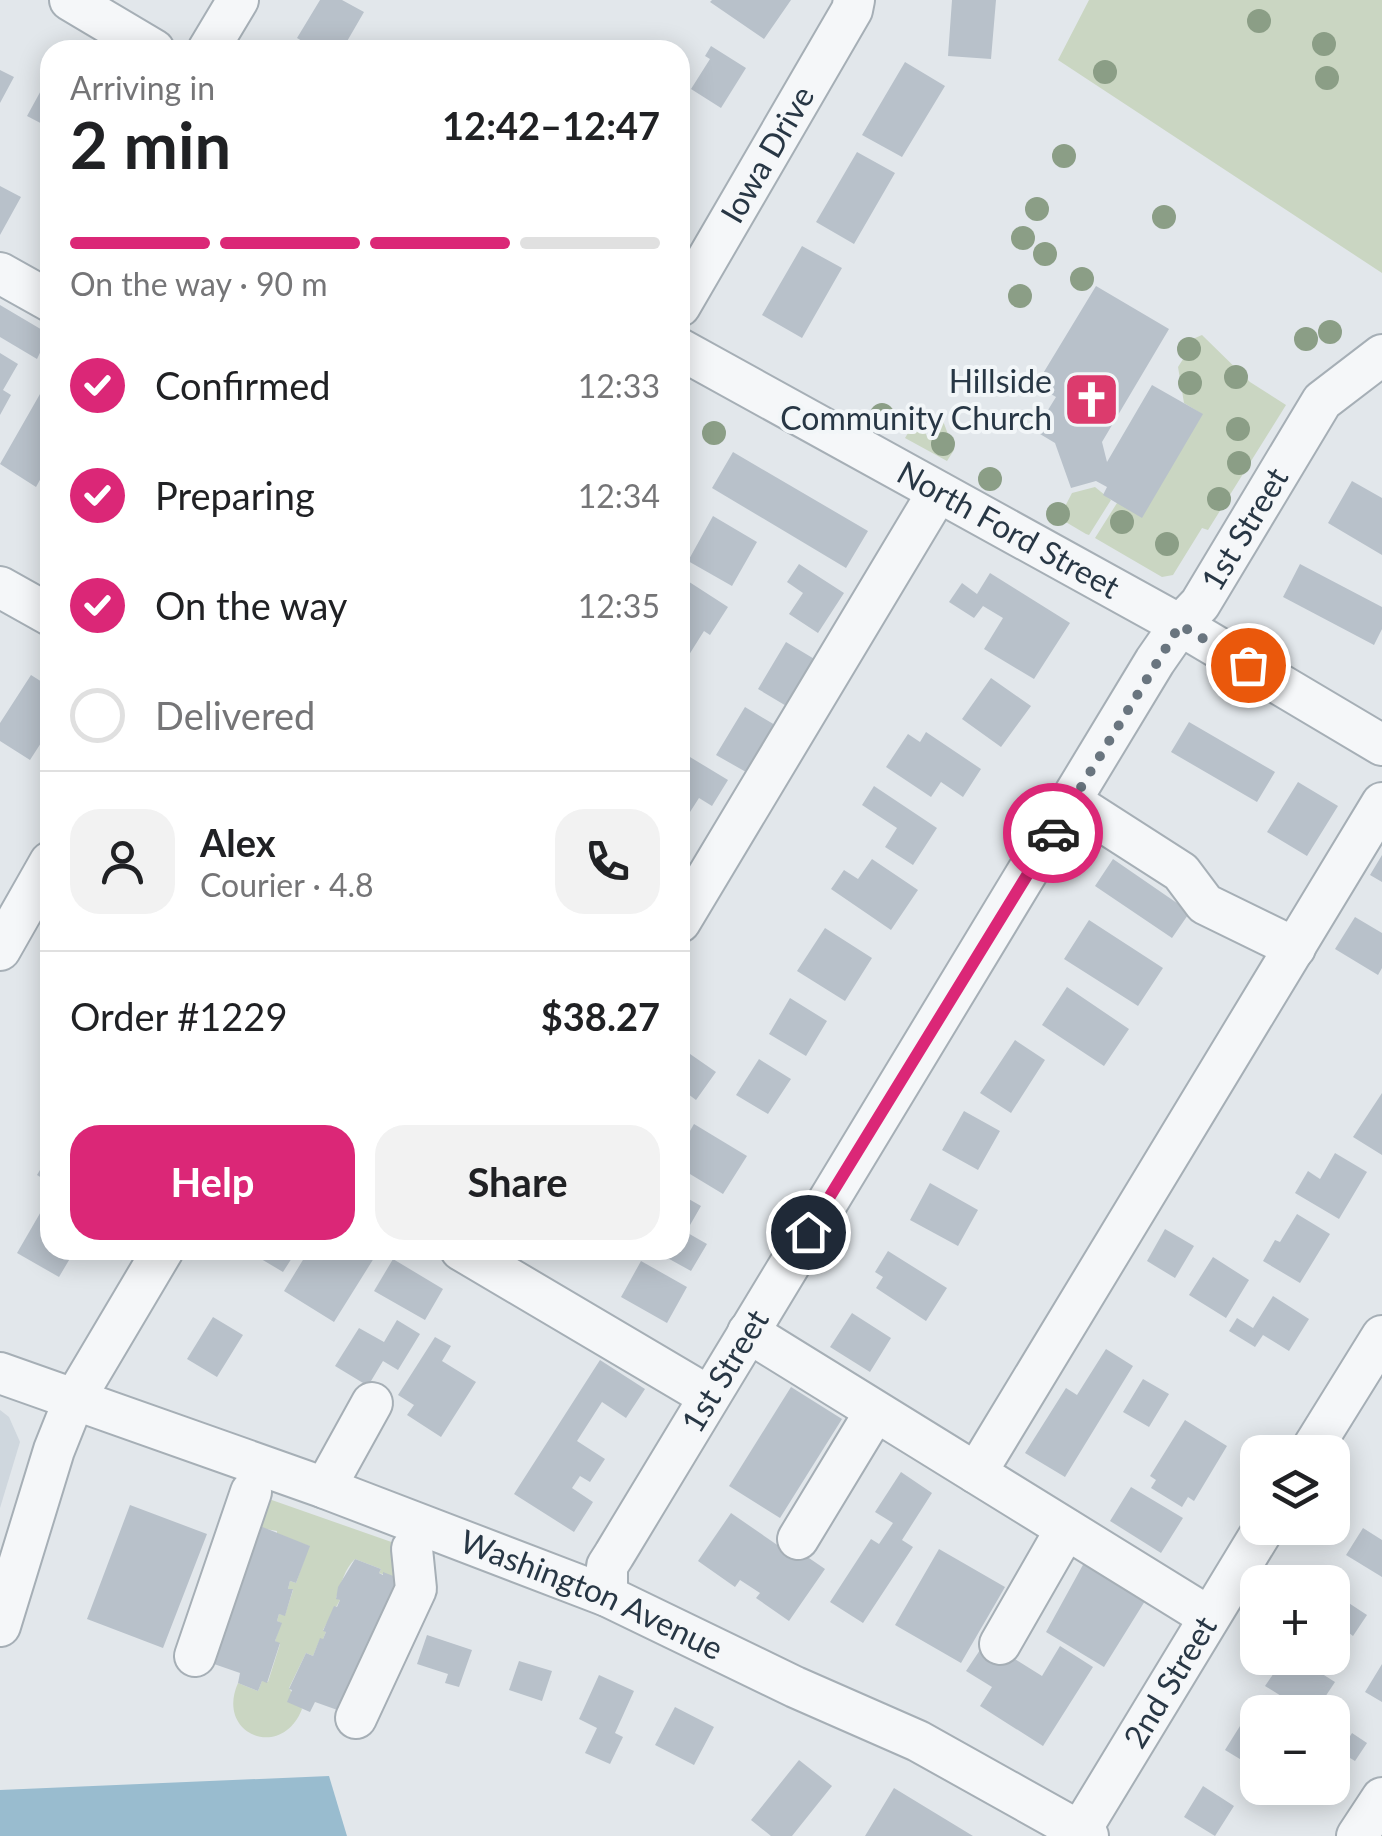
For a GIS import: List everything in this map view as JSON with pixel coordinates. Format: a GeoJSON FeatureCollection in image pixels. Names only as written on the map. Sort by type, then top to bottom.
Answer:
{"type":"FeatureCollection","features":[{"type":"Feature","properties":{"kind":"street"},"geometry":{"type":"LineString","coordinates":[[70,0],[137,40]]}},
{"type":"Feature","properties":{"kind":"street"},"geometry":{"type":"LineString","coordinates":[[214,40],[238,0]]}},
{"type":"Feature","properties":{"kind":"street","name":"Iowa Drive"},"geometry":{"type":"LineString","coordinates":[[690,289],[852,10],[854,0]]}},
{"type":"Feature","properties":{"kind":"street"},"geometry":{"type":"LineString","coordinates":[[0,273],[40,296]]}},
{"type":"Feature","properties":{"kind":"street","name":"1st Street"},"geometry":{"type":"LineString","coordinates":[[606,1596],[608,1566],[708,1396],[1180,625],[1200,604],[1322,400],[1382,355]]}},
{"type":"Feature","properties":{"kind":"street","name":"North Ford Street"},"geometry":{"type":"LineString","coordinates":[[690,367],[938,492],[1180,625],[1382,745]]}},
{"type":"Feature","properties":{"kind":"street"},"geometry":{"type":"LineString","coordinates":[[690,905],[938,492]]}},
{"type":"Feature","properties":{"kind":"street"},"geometry":{"type":"LineString","coordinates":[[0,586],[40,609]]}},
{"type":"Feature","properties":{"kind":"street"},"geometry":{"type":"LineString","coordinates":[[1072,802],[1182,872],[1206,904],[1294,948]]}},
{"type":"Feature","properties":{"kind":"street"},"geometry":{"type":"LineString","coordinates":[[976,1473],[1382,803]]}},
{"type":"Feature","properties":{"kind":"street"},"geometry":{"type":"LineString","coordinates":[[0,950],[40,880]]}},
{"type":"Feature","properties":{"kind":"street"},"geometry":{"type":"LineString","coordinates":[[0,1626],[54,1450],[74,1400],[157,1260]]}},
{"type":"Feature","properties":{"kind":"street"},"geometry":{"type":"LineString","coordinates":[[487,1260],[708,1396]]}},
{"type":"Feature","properties":{"kind":"street"},"geometry":{"type":"LineString","coordinates":[[748,1332],[1209,1618]]}},
{"type":"Feature","properties":{"kind":"street"},"geometry":{"type":"LineString","coordinates":[[1321,1435],[1382,1336]]}},
{"type":"Feature","properties":{"kind":"street","name":"Washington Avenue"},"geometry":{"type":"LineString","coordinates":[[0,1372],[325,1488],[606,1596],[918,1741],[1082,1834]]}},
{"type":"Feature","properties":{"kind":"street"},"geometry":{"type":"LineString","coordinates":[[325,1488],[372,1403]]}},
{"type":"Feature","properties":{"kind":"street"},"geometry":{"type":"LineString","coordinates":[[798,1539],[875,1412]]}},
{"type":"Feature","properties":{"kind":"street"},"geometry":{"type":"LineString","coordinates":[[195,1656],[251,1492]]}},
{"type":"Feature","properties":{"kind":"street"},"geometry":{"type":"LineString","coordinates":[[1000,1644],[1066,1529]]}},
{"type":"Feature","properties":{"kind":"street","name":"2nd Street"},"geometry":{"type":"LineString","coordinates":[[1082,1834],[1254,1545]]}},
{"type":"Feature","properties":{"kind":"street"},"geometry":{"type":"LineString","coordinates":[[356,1718],[416,1588],[412,1548]]}},
{"type":"Feature","properties":{"kind":"street"},"geometry":{"type":"LineString","coordinates":[[1357,1836],[1382,1798]]}},
{"type":"Feature","properties":{"kind":"shaded area"},"geometry":{"type":"Polygon","coordinates":[[[0,1410],[9,1417],[20,1442],[0,1508],[0,1410]]]}},
{"type":"Feature","properties":{"kind":"green space"},"geometry":{"type":"Polygon","coordinates":[[[1089,0],[1382,0],[1382,273],[1058,60],[1089,0]]]}},
{"type":"Feature","properties":{"kind":"green space"},"geometry":{"type":"Polygon","coordinates":[[[1202,335],[1250,382],[1286,405],[1208,530],[1202,528],[1173,575],[1162,577],[1095,538],[1117,503],[1202,414],[1184,403],[1178,367],[1188,341],[1202,335]]]}},
{"type":"Feature","properties":{"kind":"green space"},"geometry":{"type":"Polygon","coordinates":[[[919,415],[927,437],[932,439],[943,421],[954,450],[947,461],[905,438],[919,415]]]}},
{"type":"Feature","properties":{"kind":"green space"},"geometry":{"type":"Polygon","coordinates":[[[1095,487],[1111,500],[1089,535],[1059,518],[1072,493],[1095,487]]]}},
{"type":"Feature","properties":{"kind":"green space"},"geometry":{"type":"Polygon","coordinates":[[[266,1498],[400,1545],[399,1579],[355,1559],[349,1567],[336,1598],[340,1600],[323,1630],[323,1639],[313,1656],[306,1653],[289,1688],[302,1709],[293,1725],[267,1737],[243,1728],[235,1716],[233,1701],[238,1683],[258,1691],[262,1681],[268,1682],[280,1644],[275,1641],[281,1623],[277,1621],[279,1614],[285,1615],[293,1590],[288,1589],[290,1581],[296,1583],[309,1546],[277,1531],[260,1528],[266,1498]]]}},
{"type":"Feature","properties":{"kind":"water"},"geometry":{"type":"Polygon","coordinates":[[[329,1776],[347,1836],[0,1836],[0,1790],[329,1776]]]}},
{"type":"Feature","properties":{"kind":"building"},"geometry":{"type":"Polygon","coordinates":[[[320,0],[342,0],[364,12],[348,40],[297,38],[320,0]]]}},
{"type":"Feature","properties":{"kind":"building"},"geometry":{"type":"Polygon","coordinates":[[[712,0],[791,0],[764,39],[712,0]]]}},
{"type":"Feature","properties":{"kind":"building"},"geometry":{"type":"Polygon","coordinates":[[[952,0],[996,0],[991,59],[948,56],[952,0]]]}},
{"type":"Feature","properties":{"kind":"building"},"geometry":{"type":"Polygon","coordinates":[[[711,46],[746,68],[721,108],[691,89],[710,59],[705,56],[711,46]]]}},
{"type":"Feature","properties":{"kind":"building"},"geometry":{"type":"Polygon","coordinates":[[[905,62],[945,86],[902,157],[862,135],[905,62]]]}},
{"type":"Feature","properties":{"kind":"building"},"geometry":{"type":"Polygon","coordinates":[[[0,70],[14,77],[0,103],[0,70]]]}},
{"type":"Feature","properties":{"kind":"building"},"geometry":{"type":"Polygon","coordinates":[[[40,92],[40,123],[27,116],[40,92]]]}},
{"type":"Feature","properties":{"kind":"building"},"geometry":{"type":"Polygon","coordinates":[[[857,152],[895,173],[854,244],[816,222],[857,152]]]}},
{"type":"Feature","properties":{"kind":"building"},"geometry":{"type":"Polygon","coordinates":[[[0,186],[21,197],[0,235],[0,186]]]}},
{"type":"Feature","properties":{"kind":"building"},"geometry":{"type":"Polygon","coordinates":[[[802,246],[842,268],[802,338],[762,315],[802,246]]]}},
{"type":"Feature","properties":{"kind":"building","name":"Hillside Community Church"},"geometry":{"type":"Polygon","coordinates":[[[1096,286],[1169,329],[1102,442],[1107,462],[1152,385],[1203,414],[1142,518],[1103,495],[1107,487],[1096,481],[1071,488],[1055,443],[1035,431],[1056,397],[1036,385],[1096,286]]]}},
{"type":"Feature","properties":{"kind":"building"},"geometry":{"type":"Polygon","coordinates":[[[0,305],[40,329],[37,359],[0,337],[0,305]]]}},
{"type":"Feature","properties":{"kind":"building"},"geometry":{"type":"Polygon","coordinates":[[[0,353],[18,364],[3,390],[11,395],[0,415],[0,353]]]}},
{"type":"Feature","properties":{"kind":"building"},"geometry":{"type":"Polygon","coordinates":[[[40,394],[40,480],[36,487],[0,464],[40,394]]]}},
{"type":"Feature","properties":{"kind":"building"},"geometry":{"type":"Polygon","coordinates":[[[733,452],[868,531],[846,568],[712,488],[733,452]]]}},
{"type":"Feature","properties":{"kind":"building"},"geometry":{"type":"Polygon","coordinates":[[[1352,481],[1382,498],[1382,555],[1328,523],[1352,481]]]}},
{"type":"Feature","properties":{"kind":"building"},"geometry":{"type":"Polygon","coordinates":[[[713,516],[757,542],[732,586],[690,562],[713,516]]]}},
{"type":"Feature","properties":{"kind":"building"},"geometry":{"type":"Polygon","coordinates":[[[799,564],[844,593],[818,633],[789,614],[803,593],[787,582],[799,564]]]}},
{"type":"Feature","properties":{"kind":"building"},"geometry":{"type":"Polygon","coordinates":[[[1300,564],[1382,607],[1382,629],[1374,645],[1283,597],[1300,564]]]}},
{"type":"Feature","properties":{"kind":"building"},"geometry":{"type":"Polygon","coordinates":[[[990,573],[1070,623],[1034,679],[984,649],[1003,618],[983,606],[974,618],[949,602],[962,583],[977,594],[990,573]]]}},
{"type":"Feature","properties":{"kind":"building"},"geometry":{"type":"Polygon","coordinates":[[[690,582],[728,607],[710,635],[704,631],[690,653],[690,582]]]}},
{"type":"Feature","properties":{"kind":"building"},"geometry":{"type":"Polygon","coordinates":[[[786,642],[816,660],[788,707],[758,689],[786,642]]]}},
{"type":"Feature","properties":{"kind":"building"},"geometry":{"type":"Polygon","coordinates":[[[31,675],[40,681],[40,744],[30,760],[0,741],[0,723],[31,675]]]}},
{"type":"Feature","properties":{"kind":"building"},"geometry":{"type":"Polygon","coordinates":[[[991,678],[1031,706],[1001,747],[962,719],[991,678]]]}},
{"type":"Feature","properties":{"kind":"building"},"geometry":{"type":"Polygon","coordinates":[[[745,707],[775,725],[746,772],[716,755],[745,707]]]}},
{"type":"Feature","properties":{"kind":"building"},"geometry":{"type":"Polygon","coordinates":[[[1189,722],[1275,772],[1257,802],[1171,752],[1189,722]]]}},
{"type":"Feature","properties":{"kind":"building"},"geometry":{"type":"Polygon","coordinates":[[[926,732],[981,769],[963,797],[941,782],[931,797],[886,767],[908,734],[920,742],[926,732]]]}},
{"type":"Feature","properties":{"kind":"building"},"geometry":{"type":"Polygon","coordinates":[[[690,757],[728,780],[712,806],[699,798],[690,812],[690,757]]]}},
{"type":"Feature","properties":{"kind":"building"},"geometry":{"type":"Polygon","coordinates":[[[1298,782],[1338,806],[1307,856],[1267,832],[1298,782]]]}},
{"type":"Feature","properties":{"kind":"building"},"geometry":{"type":"Polygon","coordinates":[[[874,786],[937,828],[913,865],[885,847],[897,828],[862,805],[874,786]]]}},
{"type":"Feature","properties":{"kind":"building"},"geometry":{"type":"Polygon","coordinates":[[[1382,855],[1382,882],[1370,875],[1382,855]]]}},
{"type":"Feature","properties":{"kind":"building"},"geometry":{"type":"Polygon","coordinates":[[[872,859],[918,890],[891,930],[831,889],[844,870],[858,879],[872,859]]]}},
{"type":"Feature","properties":{"kind":"building"},"geometry":{"type":"Polygon","coordinates":[[[1113,859],[1190,912],[1172,938],[1095,886],[1113,859]]]}},
{"type":"Feature","properties":{"kind":"building"},"geometry":{"type":"Polygon","coordinates":[[[1355,917],[1382,933],[1382,968],[1378,975],[1335,949],[1355,917]]]}},
{"type":"Feature","properties":{"kind":"building"},"geometry":{"type":"Polygon","coordinates":[[[1089,920],[1163,968],[1138,1006],[1064,959],[1089,920]]]}},
{"type":"Feature","properties":{"kind":"building"},"geometry":{"type":"Polygon","coordinates":[[[825,928],[872,958],[845,1001],[797,971],[825,928]]]}},
{"type":"Feature","properties":{"kind":"building"},"geometry":{"type":"Polygon","coordinates":[[[1067,987],[1129,1029],[1104,1066],[1042,1025],[1067,987]]]}},
{"type":"Feature","properties":{"kind":"building"},"geometry":{"type":"Polygon","coordinates":[[[790,998],[827,1021],[806,1056],[769,1034],[790,998]]]}},
{"type":"Feature","properties":{"kind":"building"},"geometry":{"type":"Polygon","coordinates":[[[1015,1040],[1045,1060],[1011,1113],[980,1093],[1015,1040]]]}},
{"type":"Feature","properties":{"kind":"building"},"geometry":{"type":"Polygon","coordinates":[[[690,1054],[716,1072],[696,1100],[690,1096],[690,1054]]]}},
{"type":"Feature","properties":{"kind":"building"},"geometry":{"type":"Polygon","coordinates":[[[759,1059],[791,1079],[768,1114],[736,1095],[759,1059]]]}},
{"type":"Feature","properties":{"kind":"building"},"geometry":{"type":"Polygon","coordinates":[[[1382,1093],[1382,1155],[1353,1137],[1382,1093]]]}},
{"type":"Feature","properties":{"kind":"building"},"geometry":{"type":"Polygon","coordinates":[[[964,1111],[1000,1131],[978,1170],[942,1150],[964,1111]]]}},
{"type":"Feature","properties":{"kind":"building"},"geometry":{"type":"Polygon","coordinates":[[[694,1124],[747,1156],[723,1194],[690,1174],[690,1131],[694,1124]]]}},
{"type":"Feature","properties":{"kind":"building"},"geometry":{"type":"Polygon","coordinates":[[[1335,1153],[1367,1172],[1339,1219],[1295,1193],[1308,1171],[1320,1179],[1335,1153]]]}},
{"type":"Feature","properties":{"kind":"building"},"geometry":{"type":"Polygon","coordinates":[[[930,1183],[978,1210],[958,1246],[910,1220],[930,1183]]]}},
{"type":"Feature","properties":{"kind":"building"},"geometry":{"type":"Polygon","coordinates":[[[690,1200],[701,1206],[690,1225],[690,1200]]]}},
{"type":"Feature","properties":{"kind":"building"},"geometry":{"type":"Polygon","coordinates":[[[40,1213],[40,1260],[69,1260],[59,1277],[17,1253],[40,1213]]]}},
{"type":"Feature","properties":{"kind":"building"},"geometry":{"type":"Polygon","coordinates":[[[1297,1214],[1330,1234],[1300,1283],[1263,1261],[1297,1214]]]}},
{"type":"Feature","properties":{"kind":"building"},"geometry":{"type":"Polygon","coordinates":[[[1165,1229],[1194,1246],[1175,1278],[1147,1261],[1165,1229]]]}},
{"type":"Feature","properties":{"kind":"building"},"geometry":{"type":"Polygon","coordinates":[[[690,1234],[707,1244],[691,1271],[671,1260],[690,1260],[690,1234]]]}},
{"type":"Feature","properties":{"kind":"building"},"geometry":{"type":"Polygon","coordinates":[[[888,1251],[947,1288],[926,1321],[876,1288],[883,1277],[875,1272],[888,1251]]]}},
{"type":"Feature","properties":{"kind":"building"},"geometry":{"type":"Polygon","coordinates":[[[1213,1257],[1249,1280],[1226,1318],[1189,1295],[1213,1257]]]}},
{"type":"Feature","properties":{"kind":"building"},"geometry":{"type":"Polygon","coordinates":[[[263,1260],[291,1260],[283,1272],[263,1260]]]}},
{"type":"Feature","properties":{"kind":"building"},"geometry":{"type":"Polygon","coordinates":[[[303,1260],[373,1260],[334,1322],[284,1291],[303,1260]]]}},
{"type":"Feature","properties":{"kind":"building"},"geometry":{"type":"Polygon","coordinates":[[[392,1260],[443,1289],[425,1320],[374,1291],[392,1260]]]}},
{"type":"Feature","properties":{"kind":"building"},"geometry":{"type":"Polygon","coordinates":[[[641,1261],[687,1287],[667,1323],[621,1297],[641,1261]]]}},
{"type":"Feature","properties":{"kind":"building"},"geometry":{"type":"Polygon","coordinates":[[[1273,1296],[1309,1319],[1289,1351],[1263,1335],[1255,1347],[1229,1331],[1237,1318],[1253,1328],[1273,1296]]]}},
{"type":"Feature","properties":{"kind":"building"},"geometry":{"type":"Polygon","coordinates":[[[852,1313],[891,1338],[870,1372],[830,1347],[852,1313]]]}},
{"type":"Feature","properties":{"kind":"building"},"geometry":{"type":"Polygon","coordinates":[[[213,1317],[243,1335],[217,1377],[187,1359],[213,1317]]]}},
{"type":"Feature","properties":{"kind":"building"},"geometry":{"type":"Polygon","coordinates":[[[397,1320],[420,1334],[398,1370],[383,1361],[368,1386],[335,1366],[359,1328],[384,1342],[397,1320]]]}},
{"type":"Feature","properties":{"kind":"building"},"geometry":{"type":"Polygon","coordinates":[[[435,1337],[451,1346],[442,1361],[476,1382],[441,1437],[407,1415],[414,1405],[398,1395],[435,1337]]]}},
{"type":"Feature","properties":{"kind":"building"},"geometry":{"type":"Polygon","coordinates":[[[1106,1349],[1133,1366],[1065,1477],[1025,1453],[1066,1388],[1077,1395],[1106,1349]]]}},
{"type":"Feature","properties":{"kind":"building"},"geometry":{"type":"Polygon","coordinates":[[[600,1360],[645,1389],[626,1418],[602,1402],[577,1441],[605,1459],[590,1482],[580,1476],[572,1488],[593,1502],[574,1532],[514,1494],[600,1360]]]}},
{"type":"Feature","properties":{"kind":"building"},"geometry":{"type":"Polygon","coordinates":[[[1143,1379],[1169,1394],[1149,1427],[1123,1412],[1143,1379]]]}},
{"type":"Feature","properties":{"kind":"building"},"geometry":{"type":"Polygon","coordinates":[[[791,1387],[842,1419],[780,1518],[729,1486],[791,1387]]]}},
{"type":"Feature","properties":{"kind":"building"},"geometry":{"type":"Polygon","coordinates":[[[1185,1420],[1227,1446],[1194,1501],[1188,1497],[1182,1507],[1151,1488],[1156,1480],[1150,1476],[1185,1420]]]}},
{"type":"Feature","properties":{"kind":"building"},"geometry":{"type":"Polygon","coordinates":[[[901,1472],[932,1493],[902,1540],[913,1547],[863,1623],[830,1602],[871,1539],[879,1544],[893,1523],[875,1512],[901,1472]]]}},
{"type":"Feature","properties":{"kind":"building"},"geometry":{"type":"Polygon","coordinates":[[[1131,1487],[1183,1518],[1161,1553],[1110,1521],[1131,1487]]]}},
{"type":"Feature","properties":{"kind":"building"},"geometry":{"type":"Polygon","coordinates":[[[130,1505],[207,1534],[163,1648],[87,1619],[130,1505]]]}},
{"type":"Feature","properties":{"kind":"building"},"geometry":{"type":"Polygon","coordinates":[[[731,1513],[786,1551],[790,1545],[825,1569],[789,1621],[756,1598],[760,1593],[740,1580],[735,1587],[698,1561],[731,1513]]]}},
{"type":"Feature","properties":{"kind":"building"},"geometry":{"type":"Polygon","coordinates":[[[260,1526],[310,1546],[296,1583],[290,1581],[288,1589],[293,1589],[285,1616],[279,1614],[277,1621],[282,1623],[275,1641],[280,1643],[267,1683],[262,1681],[258,1691],[238,1683],[240,1673],[214,1664],[226,1630],[218,1626],[260,1526]]]}},
{"type":"Feature","properties":{"kind":"building"},"geometry":{"type":"Polygon","coordinates":[[[1363,1528],[1382,1540],[1382,1577],[1346,1555],[1363,1528]]]}},
{"type":"Feature","properties":{"kind":"building"},"geometry":{"type":"Polygon","coordinates":[[[939,1549],[1005,1587],[961,1663],[895,1625],[939,1549]]]}},
{"type":"Feature","properties":{"kind":"building"},"geometry":{"type":"Polygon","coordinates":[[[355,1559],[381,1569],[379,1573],[383,1575],[401,1579],[343,1712],[315,1702],[310,1712],[287,1702],[292,1690],[289,1689],[306,1653],[313,1656],[320,1638],[323,1639],[323,1631],[340,1600],[336,1599],[338,1587],[355,1559]]]}},
{"type":"Feature","properties":{"kind":"building"},"geometry":{"type":"Polygon","coordinates":[[[1084,1563],[1145,1601],[1104,1667],[1046,1632],[1084,1563]]]}},
{"type":"Feature","properties":{"kind":"building"},"geometry":{"type":"Polygon","coordinates":[[[1350,1604],[1367,1615],[1353,1636],[1350,1634],[1350,1604]]]}},
{"type":"Feature","properties":{"kind":"building"},"geometry":{"type":"Polygon","coordinates":[[[427,1635],[472,1650],[459,1687],[445,1683],[448,1674],[417,1664],[427,1635]]]}},
{"type":"Feature","properties":{"kind":"building"},"geometry":{"type":"Polygon","coordinates":[[[986,1641],[1042,1676],[1060,1646],[1093,1667],[1043,1746],[980,1706],[992,1687],[966,1671],[986,1641]]]}},
{"type":"Feature","properties":{"kind":"building"},"geometry":{"type":"Polygon","coordinates":[[[519,1661],[552,1671],[542,1701],[509,1690],[519,1661]]]}},
{"type":"Feature","properties":{"kind":"building"},"geometry":{"type":"Polygon","coordinates":[[[1382,1664],[1382,1702],[1365,1692],[1382,1664]]]}},
{"type":"Feature","properties":{"kind":"building"},"geometry":{"type":"Polygon","coordinates":[[[599,1675],[634,1691],[615,1733],[623,1737],[610,1764],[585,1753],[597,1728],[579,1719],[599,1675]]]}},
{"type":"Feature","properties":{"kind":"building"},"geometry":{"type":"Polygon","coordinates":[[[1272,1675],[1324,1675],[1335,1682],[1326,1695],[1280,1695],[1265,1686],[1272,1675]]]}},
{"type":"Feature","properties":{"kind":"building"},"geometry":{"type":"Polygon","coordinates":[[[675,1707],[714,1727],[694,1765],[655,1745],[675,1707]]]}},
{"type":"Feature","properties":{"kind":"building"},"geometry":{"type":"Polygon","coordinates":[[[1240,1726],[1240,1759],[1225,1750],[1240,1726]]]}},
{"type":"Feature","properties":{"kind":"building"},"geometry":{"type":"Polygon","coordinates":[[[1352,1733],[1367,1743],[1355,1761],[1350,1758],[1352,1733]]]}},
{"type":"Feature","properties":{"kind":"building"},"geometry":{"type":"Polygon","coordinates":[[[799,1760],[832,1786],[792,1836],[771,1836],[751,1820],[799,1760]]]}},
{"type":"Feature","properties":{"kind":"building"},"geometry":{"type":"Polygon","coordinates":[[[1203,1786],[1234,1806],[1215,1836],[1184,1817],[1203,1786]]]}},
{"type":"Feature","properties":{"kind":"building"},"geometry":{"type":"Polygon","coordinates":[[[894,1788],[973,1836],[865,1836],[894,1788]]]}},
{"type":"Feature","properties":{"kind":"way so far"},"geometry":{"type":"LineString","coordinates":[[1053,833],[1180,625],[1248,665]]}},
{"type":"Feature","properties":{"kind":"place","name":"Hillside Community Church"},"geometry":{"type":"Point","coordinates":[1091,400]}},
{"type":"Feature","properties":{"kind":"route"},"geometry":{"type":"LineString","coordinates":[[808,1232],[1053,833]]}}]}
